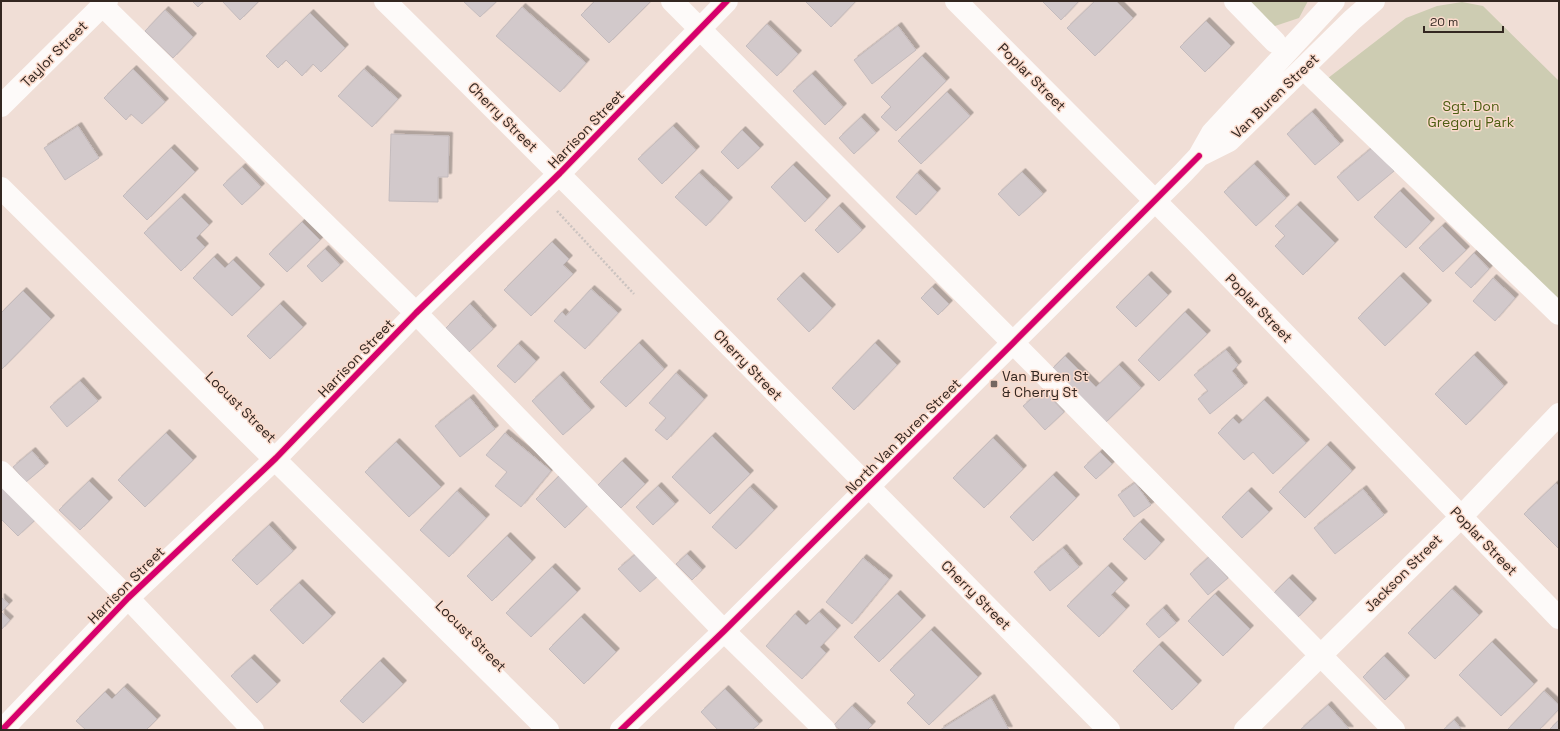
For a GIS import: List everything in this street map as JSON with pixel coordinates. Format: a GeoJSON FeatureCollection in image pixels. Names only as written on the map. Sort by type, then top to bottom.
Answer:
{"type":"FeatureCollection","features":[{"type":"Feature","properties":{"kind":"street","name":"Cherry Street"},"geometry":{"type":"LineString","coordinates":[[385,1],[560,173],[1109,730]]}},
{"type":"Feature","properties":{"kind":"street"},"geometry":{"type":"LineString","coordinates":[[672,1],[1394,730]]}},
{"type":"Feature","properties":{"kind":"street","name":"Harrison Street"},"geometry":{"type":"LineString","coordinates":[[2,730],[128,598],[276,458],[416,313],[560,173],[699,28],[727,1]]}},
{"type":"Feature","properties":{"kind":"street","name":"Poplar Street"},"geometry":{"type":"LineString","coordinates":[[956,1],[1154,201],[1559,618]]}},
{"type":"Feature","properties":{"kind":"street"},"geometry":{"type":"LineString","coordinates":[[1235,1],[1276,42]]}},
{"type":"Feature","properties":{"kind":"street","name":"Van Buren Street"},"geometry":{"type":"LineString","coordinates":[[1198,156],[1212,133],[1334,1]]}},
{"type":"Feature","properties":{"kind":"street","name":"Van Buren Street"},"geometry":{"type":"LineString","coordinates":[[1198,156],[1229,141],[1374,1]]}},
{"type":"Feature","properties":{"kind":"street"},"geometry":{"type":"LineString","coordinates":[[105,3],[416,313],[724,631],[825,730]]}},
{"type":"Feature","properties":{"kind":"street","name":"Taylor Street"},"geometry":{"type":"LineString","coordinates":[[1,106],[105,3]]}},
{"type":"Feature","properties":{"kind":"street"},"geometry":{"type":"LineString","coordinates":[[1303,68],[1559,314]]}},
{"type":"Feature","properties":{"kind":"street","name":"North Van Buren Street"},"geometry":{"type":"LineString","coordinates":[[621,730],[724,631],[1013,344],[1198,156]]}},
{"type":"Feature","properties":{"kind":"street","name":"Locust Street"},"geometry":{"type":"LineString","coordinates":[[1,188],[276,458],[548,730]]}},
{"type":"Feature","properties":{"kind":"street","name":"Jackson Street"},"geometry":{"type":"LineString","coordinates":[[1245,730],[1461,517],[1559,414]]}},
{"type":"Feature","properties":{"kind":"street"},"geometry":{"type":"LineString","coordinates":[[1,472],[128,598],[253,730]]}},
{"type":"Feature","properties":{"kind":"path"},"geometry":{"type":"LineString","coordinates":[[540,192],[634,294]]}},
{"type":"Feature","properties":{"kind":"green space"},"geometry":{"type":"Polygon","coordinates":[[[1248,1],[1308,1],[1299,18],[1272,27],[1248,1]]]}},
{"type":"Feature","properties":{"kind":"green space","name":"Sgt. Don Gregory Park"},"geometry":{"type":"Polygon","coordinates":[[[1462,2],[1483,6],[1559,81],[1559,314],[1319,85],[1406,18],[1437,6],[1462,2]]]}},
{"type":"Feature","properties":{"kind":"building"},"geometry":{"type":"Polygon","coordinates":[[[192,1],[204,1],[198,7],[192,1]]]}},
{"type":"Feature","properties":{"kind":"building"},"geometry":{"type":"Polygon","coordinates":[[[222,1],[259,1],[240,20],[222,1]]]}},
{"type":"Feature","properties":{"kind":"building"},"geometry":{"type":"Polygon","coordinates":[[[463,1],[497,1],[480,17],[463,1]]]}},
{"type":"Feature","properties":{"kind":"building"},"geometry":{"type":"Polygon","coordinates":[[[595,1],[651,1],[609,43],[581,15],[595,1]]]}},
{"type":"Feature","properties":{"kind":"building"},"geometry":{"type":"Polygon","coordinates":[[[805,1],[856,1],[831,27],[805,1]]]}},
{"type":"Feature","properties":{"kind":"building"},"geometry":{"type":"Polygon","coordinates":[[[1042,1],[1079,1],[1061,20],[1042,1]]]}},
{"type":"Feature","properties":{"kind":"building"},"geometry":{"type":"Polygon","coordinates":[[[1095,1],[1116,1],[1133,18],[1095,56],[1067,28],[1095,1]]]}},
{"type":"Feature","properties":{"kind":"building"},"geometry":{"type":"Polygon","coordinates":[[[522,7],[586,63],[560,92],[496,36],[522,7]]]}},
{"type":"Feature","properties":{"kind":"building"},"geometry":{"type":"Polygon","coordinates":[[[165,10],[193,37],[173,58],[145,31],[165,10]]]}},
{"type":"Feature","properties":{"kind":"building"},"geometry":{"type":"Polygon","coordinates":[[[310,13],[345,48],[321,72],[313,64],[302,76],[286,60],[278,68],[266,56],[310,13]]]}},
{"type":"Feature","properties":{"kind":"building"},"geometry":{"type":"Polygon","coordinates":[[[1206,21],[1231,46],[1205,72],[1180,47],[1206,21]]]}},
{"type":"Feature","properties":{"kind":"building"},"geometry":{"type":"Polygon","coordinates":[[[767,24],[798,54],[777,76],[746,46],[767,24]]]}},
{"type":"Feature","properties":{"kind":"building"},"geometry":{"type":"Polygon","coordinates":[[[898,26],[916,50],[872,84],[854,60],[898,26]]]}},
{"type":"Feature","properties":{"kind":"building"},"geometry":{"type":"Polygon","coordinates":[[[922,56],[946,81],[896,131],[881,117],[891,107],[881,97],[922,56]]]}},
{"type":"Feature","properties":{"kind":"building"},"geometry":{"type":"Polygon","coordinates":[[[133,69],[165,102],[142,124],[131,114],[126,120],[104,98],[133,69]]]}},
{"type":"Feature","properties":{"kind":"building"},"geometry":{"type":"Polygon","coordinates":[[[364,69],[398,99],[372,127],[338,96],[364,69]]]}},
{"type":"Feature","properties":{"kind":"building"},"geometry":{"type":"Polygon","coordinates":[[[812,74],[843,107],[825,125],[793,91],[812,74]]]}},
{"type":"Feature","properties":{"kind":"building"},"geometry":{"type":"Polygon","coordinates":[[[947,92],[970,116],[921,164],[898,141],[947,92]]]}},
{"type":"Feature","properties":{"kind":"building"},"geometry":{"type":"Polygon","coordinates":[[[1312,112],[1340,144],[1315,165],[1287,134],[1312,112]]]}},
{"type":"Feature","properties":{"kind":"building"},"geometry":{"type":"Polygon","coordinates":[[[861,117],[876,133],[854,154],[839,138],[861,117]]]}},
{"type":"Feature","properties":{"kind":"building"},"geometry":{"type":"Polygon","coordinates":[[[78,126],[99,158],[65,180],[44,148],[78,126]]]}},
{"type":"Feature","properties":{"kind":"building"},"geometry":{"type":"Polygon","coordinates":[[[673,126],[696,150],[662,184],[638,159],[673,126]]]}},
{"type":"Feature","properties":{"kind":"building"},"geometry":{"type":"Polygon","coordinates":[[[742,130],[760,148],[738,169],[721,152],[742,130]]]}},
{"type":"Feature","properties":{"kind":"building"},"geometry":{"type":"Polygon","coordinates":[[[391,134],[449,136],[448,177],[438,177],[438,202],[389,201],[391,134]]]}},
{"type":"Feature","properties":{"kind":"building"},"geometry":{"type":"Polygon","coordinates":[[[1373,147],[1394,171],[1358,201],[1337,177],[1373,147]]]}},
{"type":"Feature","properties":{"kind":"building"},"geometry":{"type":"Polygon","coordinates":[[[171,148],[195,172],[147,220],[123,196],[171,148]]]}},
{"type":"Feature","properties":{"kind":"building"},"geometry":{"type":"Polygon","coordinates":[[[1254,164],[1286,198],[1256,226],[1224,192],[1254,164]]]}},
{"type":"Feature","properties":{"kind":"building"},"geometry":{"type":"Polygon","coordinates":[[[793,165],[827,199],[805,222],[771,187],[793,165]]]}},
{"type":"Feature","properties":{"kind":"building"},"geometry":{"type":"Polygon","coordinates":[[[242,167],[261,187],[242,205],[223,185],[242,167]]]}},
{"type":"Feature","properties":{"kind":"building"},"geometry":{"type":"Polygon","coordinates":[[[1022,172],[1043,194],[1019,216],[998,194],[1022,172]]]}},
{"type":"Feature","properties":{"kind":"building"},"geometry":{"type":"Polygon","coordinates":[[[699,173],[729,201],[706,226],[675,197],[699,173]]]}},
{"type":"Feature","properties":{"kind":"building"},"geometry":{"type":"Polygon","coordinates":[[[917,173],[937,192],[916,215],[896,197],[917,173]]]}},
{"type":"Feature","properties":{"kind":"building"},"geometry":{"type":"Polygon","coordinates":[[[1400,191],[1431,222],[1406,248],[1374,217],[1400,191]]]}},
{"type":"Feature","properties":{"kind":"building"},"geometry":{"type":"Polygon","coordinates":[[[181,197],[209,225],[196,238],[205,247],[181,271],[144,233],[181,197]]]}},
{"type":"Feature","properties":{"kind":"building"},"geometry":{"type":"Polygon","coordinates":[[[1297,205],[1335,243],[1303,275],[1275,246],[1285,236],[1275,226],[1297,205]]]}},
{"type":"Feature","properties":{"kind":"building"},"geometry":{"type":"Polygon","coordinates":[[[839,206],[862,230],[838,253],[815,230],[839,206]]]}},
{"type":"Feature","properties":{"kind":"building"},"geometry":{"type":"Polygon","coordinates":[[[302,222],[320,240],[287,272],[269,254],[302,222]]]}},
{"type":"Feature","properties":{"kind":"building"},"geometry":{"type":"Polygon","coordinates":[[[1442,226],[1466,250],[1443,272],[1419,248],[1442,226]]]}},
{"type":"Feature","properties":{"kind":"building"},"geometry":{"type":"Polygon","coordinates":[[[552,242],[569,259],[563,265],[573,274],[531,316],[504,290],[552,242]]]}},
{"type":"Feature","properties":{"kind":"building"},"geometry":{"type":"Polygon","coordinates":[[[325,249],[340,265],[322,282],[307,266],[325,249]]]}},
{"type":"Feature","properties":{"kind":"building"},"geometry":{"type":"Polygon","coordinates":[[[1474,253],[1489,269],[1471,288],[1455,273],[1474,253]]]}},
{"type":"Feature","properties":{"kind":"building"},"geometry":{"type":"Polygon","coordinates":[[[214,257],[225,268],[233,260],[261,288],[232,316],[193,278],[214,257]]]}},
{"type":"Feature","properties":{"kind":"building"},"geometry":{"type":"Polygon","coordinates":[[[1148,275],[1168,295],[1136,327],[1116,307],[1148,275]]]}},
{"type":"Feature","properties":{"kind":"building"},"geometry":{"type":"Polygon","coordinates":[[[800,276],[832,308],[809,332],[777,299],[800,276]]]}},
{"type":"Feature","properties":{"kind":"building"},"geometry":{"type":"Polygon","coordinates":[[[1400,276],[1428,304],[1385,346],[1358,318],[1400,276]]]}},
{"type":"Feature","properties":{"kind":"building"},"geometry":{"type":"Polygon","coordinates":[[[1493,278],[1515,298],[1495,321],[1473,301],[1493,278]]]}},
{"type":"Feature","properties":{"kind":"building"},"geometry":{"type":"Polygon","coordinates":[[[932,287],[949,304],[938,315],[921,298],[932,287]]]}},
{"type":"Feature","properties":{"kind":"building"},"geometry":{"type":"Polygon","coordinates":[[[591,289],[618,313],[585,349],[554,321],[562,312],[566,316],[591,289]]]}},
{"type":"Feature","properties":{"kind":"building"},"geometry":{"type":"Polygon","coordinates":[[[23,291],[51,319],[1,370],[1,313],[23,291]]]}},
{"type":"Feature","properties":{"kind":"building"},"geometry":{"type":"Polygon","coordinates":[[[280,304],[303,327],[270,359],[247,336],[280,304]]]}},
{"type":"Feature","properties":{"kind":"building"},"geometry":{"type":"Polygon","coordinates":[[[470,304],[493,329],[469,352],[446,328],[470,304]]]}},
{"type":"Feature","properties":{"kind":"building"},"geometry":{"type":"Polygon","coordinates":[[[1185,312],[1207,334],[1159,381],[1138,360],[1185,312]]]}},
{"type":"Feature","properties":{"kind":"building"},"geometry":{"type":"Polygon","coordinates":[[[639,343],[664,369],[626,407],[600,382],[639,343]]]}},
{"type":"Feature","properties":{"kind":"building"},"geometry":{"type":"Polygon","coordinates":[[[875,343],[897,365],[854,410],[832,388],[875,343]]]}},
{"type":"Feature","properties":{"kind":"building"},"geometry":{"type":"Polygon","coordinates":[[[518,344],[536,361],[515,383],[497,366],[518,344]]]}},
{"type":"Feature","properties":{"kind":"building"},"geometry":{"type":"Polygon","coordinates":[[[1226,350],[1238,365],[1232,371],[1244,386],[1210,414],[1198,399],[1208,391],[1194,375],[1226,350]]]}},
{"type":"Feature","properties":{"kind":"building"},"geometry":{"type":"Polygon","coordinates":[[[1474,355],[1504,386],[1466,425],[1435,394],[1474,355]]]}},
{"type":"Feature","properties":{"kind":"building"},"geometry":{"type":"Polygon","coordinates":[[[1065,356],[1096,387],[1119,365],[1141,388],[1104,424],[1051,370],[1065,356]]]}},
{"type":"Feature","properties":{"kind":"building"},"geometry":{"type":"Polygon","coordinates":[[[676,373],[704,399],[667,440],[655,430],[666,418],[649,403],[676,373]]]}},
{"type":"Feature","properties":{"kind":"building"},"geometry":{"type":"Polygon","coordinates":[[[560,375],[591,410],[563,435],[532,401],[560,375]]]}},
{"type":"Feature","properties":{"kind":"building"},"geometry":{"type":"Polygon","coordinates":[[[80,381],[98,401],[67,427],[50,407],[80,381]]]}},
{"type":"Feature","properties":{"kind":"building"},"geometry":{"type":"Polygon","coordinates":[[[1043,389],[1064,412],[1045,430],[1023,406],[1043,389]]]}},
{"type":"Feature","properties":{"kind":"building"},"geometry":{"type":"Polygon","coordinates":[[[470,398],[495,429],[460,457],[435,426],[470,398]]]}},
{"type":"Feature","properties":{"kind":"building"},"geometry":{"type":"Polygon","coordinates":[[[1264,400],[1306,443],[1273,474],[1253,452],[1244,460],[1218,433],[1233,418],[1239,424],[1264,400]]]}},
{"type":"Feature","properties":{"kind":"building"},"geometry":{"type":"Polygon","coordinates":[[[166,433],[193,460],[145,507],[118,480],[166,433]]]}},
{"type":"Feature","properties":{"kind":"building"},"geometry":{"type":"Polygon","coordinates":[[[505,433],[551,471],[521,507],[495,486],[507,472],[486,455],[505,433]]]}},
{"type":"Feature","properties":{"kind":"building"},"geometry":{"type":"Polygon","coordinates":[[[712,436],[750,474],[710,514],[672,477],[712,436]]]}},
{"type":"Feature","properties":{"kind":"building"},"geometry":{"type":"Polygon","coordinates":[[[993,438],[1023,469],[984,508],[953,478],[993,438]]]}},
{"type":"Feature","properties":{"kind":"building"},"geometry":{"type":"Polygon","coordinates":[[[396,442],[441,487],[409,517],[365,472],[396,442]]]}},
{"type":"Feature","properties":{"kind":"building"},"geometry":{"type":"Polygon","coordinates":[[[1327,445],[1352,471],[1305,518],[1279,492],[1327,445]]]}},
{"type":"Feature","properties":{"kind":"building"},"geometry":{"type":"Polygon","coordinates":[[[32,451],[45,466],[26,482],[13,467],[32,451]]]}},
{"type":"Feature","properties":{"kind":"building"},"geometry":{"type":"Polygon","coordinates":[[[1100,452],[1112,464],[1096,479],[1084,467],[1100,452]]]}},
{"type":"Feature","properties":{"kind":"building"},"geometry":{"type":"Polygon","coordinates":[[[622,461],[645,484],[621,508],[598,485],[622,461]]]}},
{"type":"Feature","properties":{"kind":"building"},"geometry":{"type":"Polygon","coordinates":[[[1053,475],[1076,498],[1033,541],[1010,517],[1053,475]]]}},
{"type":"Feature","properties":{"kind":"building"},"geometry":{"type":"Polygon","coordinates":[[[559,476],[588,505],[565,528],[536,499],[559,476]]]}},
{"type":"Feature","properties":{"kind":"building"},"geometry":{"type":"Polygon","coordinates":[[[89,481],[109,501],[80,530],[59,510],[89,481]]]}},
{"type":"Feature","properties":{"kind":"building"},"geometry":{"type":"Polygon","coordinates":[[[1135,483],[1151,505],[1134,517],[1118,495],[1135,483]]]}},
{"type":"Feature","properties":{"kind":"building"},"geometry":{"type":"Polygon","coordinates":[[[1556,483],[1559,486],[1559,549],[1524,514],[1556,483]]]}},
{"type":"Feature","properties":{"kind":"building"},"geometry":{"type":"Polygon","coordinates":[[[1,485],[35,520],[18,536],[1,519],[1,485]]]}},
{"type":"Feature","properties":{"kind":"building"},"geometry":{"type":"Polygon","coordinates":[[[658,486],[675,504],[653,525],[636,507],[658,486]]]}},
{"type":"Feature","properties":{"kind":"building"},"geometry":{"type":"Polygon","coordinates":[[[750,487],[774,510],[736,549],[712,527],[750,487]]]}},
{"type":"Feature","properties":{"kind":"building"},"geometry":{"type":"Polygon","coordinates":[[[1363,489],[1384,515],[1335,554],[1314,528],[1363,489]]]}},
{"type":"Feature","properties":{"kind":"building"},"geometry":{"type":"Polygon","coordinates":[[[457,491],[486,518],[449,557],[420,530],[457,491]]]}},
{"type":"Feature","properties":{"kind":"building"},"geometry":{"type":"Polygon","coordinates":[[[1248,491],[1269,512],[1242,538],[1222,517],[1248,491]]]}},
{"type":"Feature","properties":{"kind":"building"},"geometry":{"type":"Polygon","coordinates":[[[1140,522],[1161,543],[1145,560],[1123,539],[1140,522]]]}},
{"type":"Feature","properties":{"kind":"building"},"geometry":{"type":"Polygon","coordinates":[[[269,525],[293,551],[257,585],[232,560],[269,525]]]}},
{"type":"Feature","properties":{"kind":"building"},"geometry":{"type":"Polygon","coordinates":[[[507,536],[532,561],[492,601],[467,576],[507,536]]]}},
{"type":"Feature","properties":{"kind":"building"},"geometry":{"type":"Polygon","coordinates":[[[1063,548],[1079,567],[1050,591],[1034,572],[1063,548]]]}},
{"type":"Feature","properties":{"kind":"building"},"geometry":{"type":"Polygon","coordinates":[[[637,553],[658,576],[640,592],[618,569],[637,553]]]}},
{"type":"Feature","properties":{"kind":"building"},"geometry":{"type":"Polygon","coordinates":[[[687,554],[702,570],[692,580],[676,564],[687,554]]]}},
{"type":"Feature","properties":{"kind":"building"},"geometry":{"type":"Polygon","coordinates":[[[1209,557],[1228,578],[1208,595],[1190,574],[1209,557]]]}},
{"type":"Feature","properties":{"kind":"building"},"geometry":{"type":"Polygon","coordinates":[[[863,558],[889,579],[852,624],[826,602],[863,558]]]}},
{"type":"Feature","properties":{"kind":"building"},"geometry":{"type":"Polygon","coordinates":[[[1108,566],[1124,582],[1111,595],[1126,609],[1099,637],[1067,606],[1108,566]]]}},
{"type":"Feature","properties":{"kind":"building"},"geometry":{"type":"Polygon","coordinates":[[[552,567],[577,592],[531,637],[506,613],[552,567]]]}},
{"type":"Feature","properties":{"kind":"building"},"geometry":{"type":"Polygon","coordinates":[[[1289,578],[1313,602],[1296,619],[1272,595],[1289,578]]]}},
{"type":"Feature","properties":{"kind":"building"},"geometry":{"type":"Polygon","coordinates":[[[299,583],[332,616],[303,644],[270,610],[299,583]]]}},
{"type":"Feature","properties":{"kind":"building"},"geometry":{"type":"Polygon","coordinates":[[[1452,589],[1479,615],[1435,659],[1408,633],[1452,589]]]}},
{"type":"Feature","properties":{"kind":"building"},"geometry":{"type":"Polygon","coordinates":[[[897,594],[922,619],[879,662],[854,637],[897,594]]]}},
{"type":"Feature","properties":{"kind":"building"},"geometry":{"type":"Polygon","coordinates":[[[1215,594],[1250,629],[1223,656],[1188,621],[1215,594]]]}},
{"type":"Feature","properties":{"kind":"building"},"geometry":{"type":"Polygon","coordinates":[[[1,597],[9,604],[1,612],[1,597]]]}},
{"type":"Feature","properties":{"kind":"building"},"geometry":{"type":"Polygon","coordinates":[[[1163,608],[1176,623],[1159,638],[1146,624],[1163,608]]]}},
{"type":"Feature","properties":{"kind":"building"},"geometry":{"type":"Polygon","coordinates":[[[1,612],[10,620],[1,630],[1,612]]]}},
{"type":"Feature","properties":{"kind":"building"},"geometry":{"type":"Polygon","coordinates":[[[819,612],[837,629],[820,647],[826,653],[802,679],[766,646],[795,614],[806,625],[819,612]]]}},
{"type":"Feature","properties":{"kind":"building"},"geometry":{"type":"Polygon","coordinates":[[[581,617],[616,652],[584,684],[549,649],[581,617]]]}},
{"type":"Feature","properties":{"kind":"building"},"geometry":{"type":"Polygon","coordinates":[[[931,630],[978,677],[929,725],[907,703],[915,695],[890,670],[931,630]]]}},
{"type":"Feature","properties":{"kind":"building"},"geometry":{"type":"Polygon","coordinates":[[[1492,642],[1534,684],[1501,716],[1459,675],[1492,642]]]}},
{"type":"Feature","properties":{"kind":"building"},"geometry":{"type":"Polygon","coordinates":[[[1159,645],[1198,684],[1172,710],[1133,671],[1159,645]]]}},
{"type":"Feature","properties":{"kind":"building"},"geometry":{"type":"Polygon","coordinates":[[[1384,656],[1406,679],[1385,700],[1363,677],[1384,656]]]}},
{"type":"Feature","properties":{"kind":"building"},"geometry":{"type":"Polygon","coordinates":[[[251,658],[277,684],[257,703],[231,676],[251,658]]]}},
{"type":"Feature","properties":{"kind":"building"},"geometry":{"type":"Polygon","coordinates":[[[380,661],[403,684],[363,723],[340,701],[380,661]]]}},
{"type":"Feature","properties":{"kind":"building"},"geometry":{"type":"Polygon","coordinates":[[[124,687],[157,719],[146,730],[86,730],[76,721],[105,692],[112,699],[124,687]]]}},
{"type":"Feature","properties":{"kind":"building"},"geometry":{"type":"Polygon","coordinates":[[[725,689],[759,724],[752,730],[718,730],[701,712],[725,689]]]}},
{"type":"Feature","properties":{"kind":"building"},"geometry":{"type":"Polygon","coordinates":[[[1544,691],[1559,705],[1559,709],[1539,730],[1507,730],[1544,691]]]}},
{"type":"Feature","properties":{"kind":"building"},"geometry":{"type":"Polygon","coordinates":[[[991,698],[1009,730],[940,730],[991,698]]]}},
{"type":"Feature","properties":{"kind":"building"},"geometry":{"type":"Polygon","coordinates":[[[1328,705],[1350,730],[1300,730],[1328,705]]]}},
{"type":"Feature","properties":{"kind":"building"},"geometry":{"type":"Polygon","coordinates":[[[852,706],[872,725],[867,730],[840,730],[834,725],[852,706]]]}},
{"type":"Feature","properties":{"kind":"building"},"geometry":{"type":"Polygon","coordinates":[[[1454,720],[1462,730],[1443,730],[1454,720]]]}},
{"type":"Feature","properties":{"kind":"building"},"geometry":{"type":"Polygon","coordinates":[[[1559,720],[1559,730],[1549,730],[1559,720]]]}},
{"type":"Feature","properties":{"kind":"cycle path"},"geometry":{"type":"LineString","coordinates":[[2,730],[128,598],[276,458],[416,313],[560,173],[727,1]]}},
{"type":"Feature","properties":{"kind":"cycle path"},"geometry":{"type":"LineString","coordinates":[[621,730],[724,631],[1199,156]]}},
{"type":"Feature","properties":{"kind":"place","name":"Van Buren St & Cherry St"},"geometry":{"type":"Point","coordinates":[994,384]}}]}
